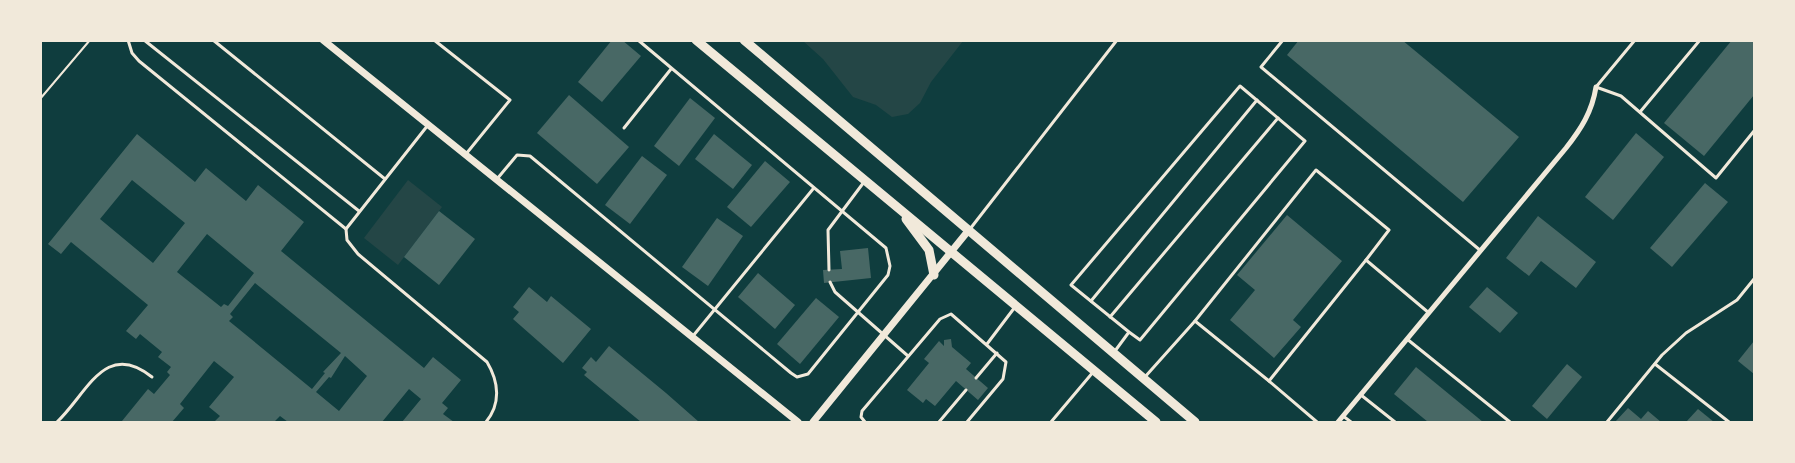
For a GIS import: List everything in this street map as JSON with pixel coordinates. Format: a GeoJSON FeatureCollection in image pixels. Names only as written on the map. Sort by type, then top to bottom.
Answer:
{"type":"FeatureCollection","features":[{"type":"Feature","properties":{"kind":"highway"},"geometry":{"type":"LineString","coordinates":[[696,40],[1156,423]]}},
{"type":"Feature","properties":{"kind":"highway"},"geometry":{"type":"LineString","coordinates":[[744,40],[1195,423]]}},
{"type":"Feature","properties":{"kind":"highway"},"geometry":{"type":"LineString","coordinates":[[895,205],[929,250],[934,275]]}},
{"type":"Feature","properties":{"kind":"street"},"geometry":{"type":"LineString","coordinates":[[323,40],[798,423]]}},
{"type":"Feature","properties":{"kind":"street"},"geometry":{"type":"LineString","coordinates":[[1338,423],[1585,122],[1594,102],[1596,87]]}},
{"type":"Feature","properties":{"kind":"street"},"geometry":{"type":"LineString","coordinates":[[813,423],[969,231]]}},
{"type":"Feature","properties":{"kind":"lane"},"geometry":{"type":"LineString","coordinates":[[128,40],[132,53],[139,62],[346,229]]}},
{"type":"Feature","properties":{"kind":"lane"},"geometry":{"type":"LineString","coordinates":[[144,40],[360,211]]}},
{"type":"Feature","properties":{"kind":"lane"},"geometry":{"type":"LineString","coordinates":[[213,40],[385,179]]}},
{"type":"Feature","properties":{"kind":"lane"},"geometry":{"type":"LineString","coordinates":[[434,40],[510,100],[465,155]]}},
{"type":"Feature","properties":{"kind":"lane"},"geometry":{"type":"LineString","coordinates":[[496,180],[517,155],[530,156],[791,373],[803,377],[808,374],[888,275],[889,257],[886,248],[840,212],[638,40]]}},
{"type":"Feature","properties":{"kind":"lane"},"geometry":{"type":"LineString","coordinates":[[969,231],[1117,40]]}},
{"type":"Feature","properties":{"kind":"lane"},"geometry":{"type":"LineString","coordinates":[[1283,40],[1261,67],[1481,251]]}},
{"type":"Feature","properties":{"kind":"lane"},"geometry":{"type":"LineString","coordinates":[[1635,40],[1596,87],[1621,96],[1716,178],[1755,131]]}},
{"type":"Feature","properties":{"kind":"lane"},"geometry":{"type":"LineString","coordinates":[[1640,112],[1700,40]]}},
{"type":"Feature","properties":{"kind":"lane"},"geometry":{"type":"LineString","coordinates":[[624,128],[671,69]]}},
{"type":"Feature","properties":{"kind":"lane"},"geometry":{"type":"LineString","coordinates":[[1240,86],[1278,118],[1305,141],[1140,340],[1071,285],[1240,86]]}},
{"type":"Feature","properties":{"kind":"lane"},"geometry":{"type":"LineString","coordinates":[[1091,301],[1257,100]]}},
{"type":"Feature","properties":{"kind":"lane"},"geometry":{"type":"LineString","coordinates":[[1110,316],[1278,118]]}},
{"type":"Feature","properties":{"kind":"lane"},"geometry":{"type":"LineString","coordinates":[[428,125],[346,229],[347,240],[358,254],[487,362],[496,383],[497,395],[493,414],[486,423]]}},
{"type":"Feature","properties":{"kind":"lane"},"geometry":{"type":"LineString","coordinates":[[1144,378],[1195,321],[1316,170],[1389,230],[1269,381]]}},
{"type":"Feature","properties":{"kind":"lane"},"geometry":{"type":"LineString","coordinates":[[829,270],[828,230],[866,180]]}},
{"type":"Feature","properties":{"kind":"lane"},"geometry":{"type":"LineString","coordinates":[[692,338],[813,189]]}},
{"type":"Feature","properties":{"kind":"lane"},"geometry":{"type":"LineString","coordinates":[[1366,260],[1429,313]]}},
{"type":"Feature","properties":{"kind":"lane"},"geometry":{"type":"LineString","coordinates":[[1606,423],[1655,364],[1686,333],[1737,300],[1755,279]]}},
{"type":"Feature","properties":{"kind":"lane"},"geometry":{"type":"LineString","coordinates":[[830,282],[835,292],[908,356]]}},
{"type":"Feature","properties":{"kind":"lane"},"geometry":{"type":"LineString","coordinates":[[987,344],[1016,306]]}},
{"type":"Feature","properties":{"kind":"lane"},"geometry":{"type":"LineString","coordinates":[[865,423],[861,417],[862,411],[947,314],[955,315],[1005,359],[1006,372],[1003,379],[967,423]]}},
{"type":"Feature","properties":{"kind":"lane"},"geometry":{"type":"LineString","coordinates":[[1195,321],[1317,423]]}},
{"type":"Feature","properties":{"kind":"lane"},"geometry":{"type":"LineString","coordinates":[[1113,353],[1129,332]]}},
{"type":"Feature","properties":{"kind":"lane"},"geometry":{"type":"LineString","coordinates":[[1407,339],[1510,423]]}},
{"type":"Feature","properties":{"kind":"lane"},"geometry":{"type":"LineString","coordinates":[[976,378],[997,353]]}},
{"type":"Feature","properties":{"kind":"lane"},"geometry":{"type":"LineString","coordinates":[[57,423],[93,380],[113,365],[133,364],[152,377]]}},
{"type":"Feature","properties":{"kind":"lane"},"geometry":{"type":"LineString","coordinates":[[1655,364],[1729,423]]}},
{"type":"Feature","properties":{"kind":"lane"},"geometry":{"type":"LineString","coordinates":[[1051,423],[1095,371]]}},
{"type":"Feature","properties":{"kind":"lane"},"geometry":{"type":"LineString","coordinates":[[939,423],[966,390]]}},
{"type":"Feature","properties":{"kind":"lane"},"geometry":{"type":"LineString","coordinates":[[1361,395],[1395,423]]}},
{"type":"Feature","properties":{"kind":"lane"},"geometry":{"type":"LineString","coordinates":[[1343,416],[1351,423]]}},
{"type":"Feature","properties":{"kind":"path"},"geometry":{"type":"LineString","coordinates":[[40,99],[90,40]]}},
{"type":"Feature","properties":{"kind":"shaded area"},"geometry":{"type":"Polygon","coordinates":[[[803,41],[963,41],[931,82],[920,103],[908,114],[892,117],[876,105],[853,97],[823,59],[803,41]]]}},
{"type":"Feature","properties":{"kind":"shaded area"},"geometry":{"type":"Polygon","coordinates":[[[408,180],[442,207],[398,265],[364,238],[408,180]]]}},
{"type":"Feature","properties":{"kind":"building"},"geometry":{"type":"Polygon","coordinates":[[[612,40],[622,40],[641,56],[602,102],[578,82],[612,40]]]}},
{"type":"Feature","properties":{"kind":"building"},"geometry":{"type":"Polygon","coordinates":[[[1299,40],[1402,40],[1519,137],[1463,202],[1287,55],[1299,40]]]}},
{"type":"Feature","properties":{"kind":"building"},"geometry":{"type":"Polygon","coordinates":[[[1732,40],[1754,40],[1754,95],[1704,156],[1664,123],[1732,40]]]}},
{"type":"Feature","properties":{"kind":"building"},"geometry":{"type":"Polygon","coordinates":[[[569,95],[629,147],[597,184],[537,133],[569,95]]]}},
{"type":"Feature","properties":{"kind":"building"},"geometry":{"type":"Polygon","coordinates":[[[690,98],[715,118],[679,166],[654,146],[690,98]]]}},
{"type":"Feature","properties":{"kind":"building"},"geometry":{"type":"Polygon","coordinates":[[[1636,133],[1664,157],[1613,220],[1585,197],[1636,133]]]}},
{"type":"Feature","properties":{"kind":"building"},"geometry":{"type":"Polygon","coordinates":[[[137,134],[195,182],[206,168],[246,201],[258,185],[304,222],[281,251],[424,368],[433,357],[461,380],[442,403],[448,408],[443,414],[454,422],[402,422],[421,399],[409,389],[382,422],[288,422],[280,416],[274,422],[214,422],[220,416],[209,407],[234,377],[214,361],[180,404],[184,408],[172,422],[122,421],[148,389],[154,394],[170,375],[167,372],[171,367],[158,357],[162,352],[140,334],[136,339],[126,331],[148,305],[71,242],[61,254],[48,244],[137,134]],[[132,180],[100,219],[153,263],[185,223],[132,180]],[[207,234],[177,272],[221,307],[224,304],[228,306],[254,273],[207,234]],[[255,283],[230,314],[233,317],[229,321],[312,389],[325,373],[323,372],[341,353],[255,283]],[[345,356],[331,378],[329,377],[316,392],[339,411],[367,376],[345,356]]]}},
{"type":"Feature","properties":{"kind":"building"},"geometry":{"type":"Polygon","coordinates":[[[714,134],[752,165],[733,189],[695,159],[714,134]]]}},
{"type":"Feature","properties":{"kind":"building"},"geometry":{"type":"Polygon","coordinates":[[[642,156],[667,175],[630,224],[605,205],[642,156]]]}},
{"type":"Feature","properties":{"kind":"building"},"geometry":{"type":"Polygon","coordinates":[[[765,161],[790,182],[751,227],[727,207],[765,161]]]}},
{"type":"Feature","properties":{"kind":"building"},"geometry":{"type":"Polygon","coordinates":[[[1705,183],[1728,202],[1672,267],[1650,248],[1705,183]]]}},
{"type":"Feature","properties":{"kind":"building"},"geometry":{"type":"Polygon","coordinates":[[[439,211],[475,239],[439,285],[404,257],[439,211]]]}},
{"type":"Feature","properties":{"kind":"building"},"geometry":{"type":"Polygon","coordinates":[[[1287,215],[1342,261],[1293,320],[1301,327],[1274,358],[1230,320],[1255,290],[1237,275],[1287,215]]]}},
{"type":"Feature","properties":{"kind":"building"},"geometry":{"type":"Polygon","coordinates":[[[1538,216],[1596,262],[1576,288],[1541,261],[1529,276],[1506,258],[1538,216]]]}},
{"type":"Feature","properties":{"kind":"building"},"geometry":{"type":"Polygon","coordinates":[[[717,218],[743,236],[708,286],[682,267],[717,218]]]}},
{"type":"Feature","properties":{"kind":"building"},"geometry":{"type":"Polygon","coordinates":[[[868,248],[871,278],[824,283],[823,270],[842,269],[840,251],[868,248]]]}},
{"type":"Feature","properties":{"kind":"building"},"geometry":{"type":"Polygon","coordinates":[[[758,273],[795,305],[775,329],[738,297],[758,273]]]}},
{"type":"Feature","properties":{"kind":"building"},"geometry":{"type":"Polygon","coordinates":[[[529,287],[547,302],[551,296],[591,329],[563,363],[513,319],[519,312],[513,307],[529,287]]]}},
{"type":"Feature","properties":{"kind":"building"},"geometry":{"type":"Polygon","coordinates":[[[1487,287],[1518,313],[1500,333],[1469,307],[1487,287]]]}},
{"type":"Feature","properties":{"kind":"building"},"geometry":{"type":"Polygon","coordinates":[[[816,298],[839,317],[800,364],[777,344],[816,298]]]}},
{"type":"Feature","properties":{"kind":"building"},"geometry":{"type":"Polygon","coordinates":[[[951,339],[952,347],[971,363],[966,369],[988,388],[978,400],[956,381],[935,406],[926,399],[923,403],[907,390],[929,363],[924,359],[939,341],[944,346],[944,340],[951,339]]]}},
{"type":"Feature","properties":{"kind":"building"},"geometry":{"type":"Polygon","coordinates":[[[1754,341],[1754,374],[1738,361],[1754,341]]]}},
{"type":"Feature","properties":{"kind":"building"},"geometry":{"type":"Polygon","coordinates":[[[609,346],[699,422],[641,422],[584,375],[587,372],[582,368],[591,357],[596,362],[609,346]]]}},
{"type":"Feature","properties":{"kind":"building"},"geometry":{"type":"Polygon","coordinates":[[[1567,364],[1582,377],[1547,419],[1532,406],[1567,364]]]}},
{"type":"Feature","properties":{"kind":"building"},"geometry":{"type":"Polygon","coordinates":[[[1416,367],[1483,422],[1428,422],[1394,394],[1416,367]]]}},
{"type":"Feature","properties":{"kind":"building"},"geometry":{"type":"Polygon","coordinates":[[[1628,408],[1641,419],[1648,411],[1661,422],[1615,422],[1628,408]]]}},
{"type":"Feature","properties":{"kind":"building"},"geometry":{"type":"Polygon","coordinates":[[[1698,409],[1714,422],[1686,422],[1698,409]]]}}]}
